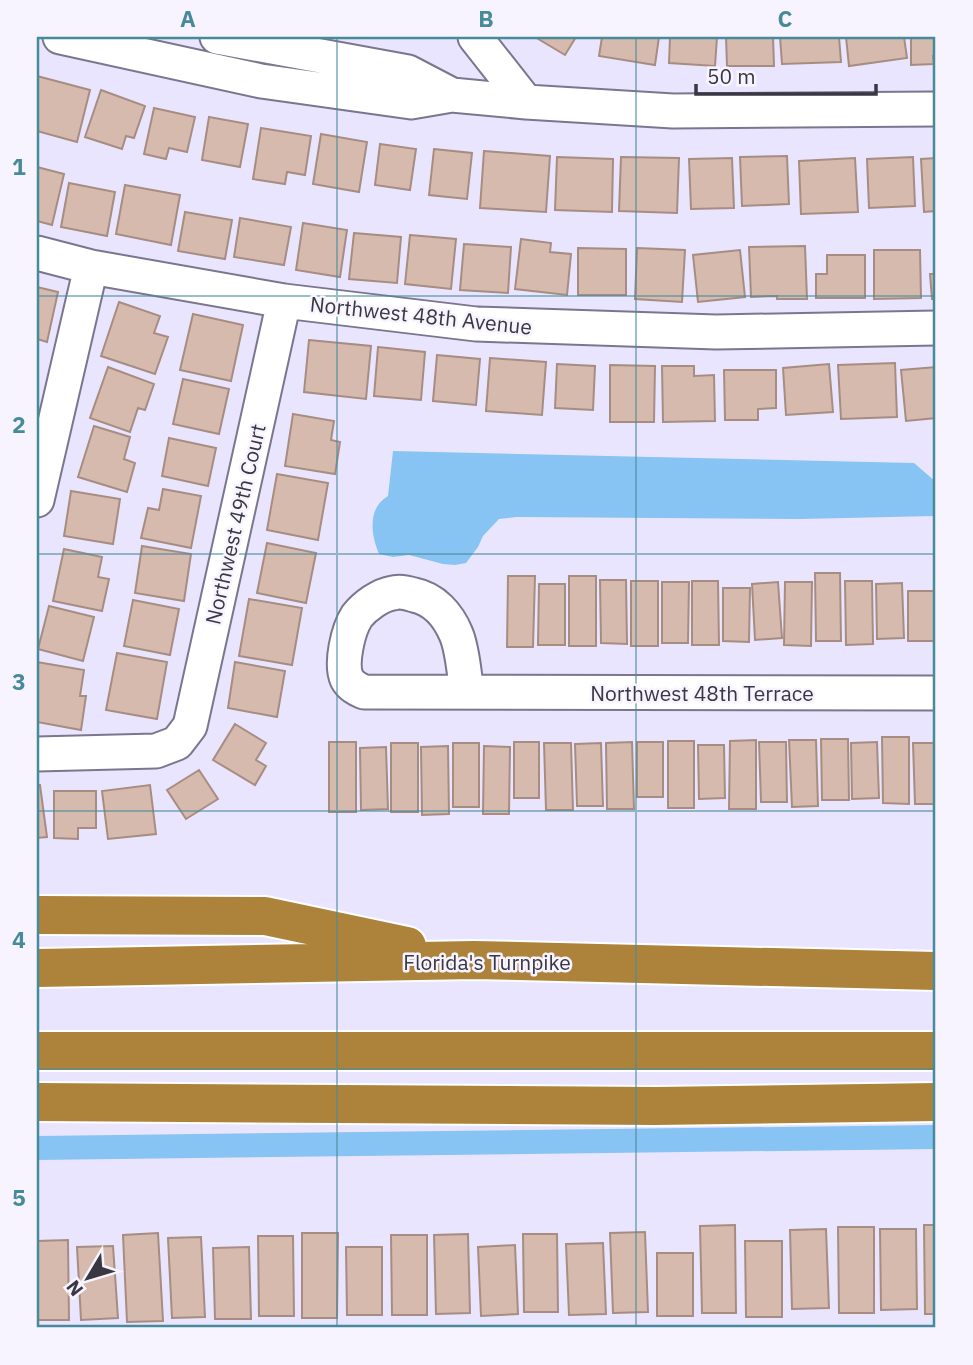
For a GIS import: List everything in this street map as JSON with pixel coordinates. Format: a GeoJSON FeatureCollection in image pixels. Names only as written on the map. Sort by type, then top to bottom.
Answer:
{"type":"FeatureCollection","features":[{"type":"Feature","properties":{"kind":"highway"},"geometry":{"type":"LineString","coordinates":[[37,915],[265,916],[474,960]]}},
{"type":"Feature","properties":{"kind":"highway","name":"Florida's Turnpike"},"geometry":{"type":"LineString","coordinates":[[37,968],[474,960],[936,971]]}},
{"type":"Feature","properties":{"kind":"highway"},"geometry":{"type":"LineString","coordinates":[[37,1051],[936,1051]]}},
{"type":"Feature","properties":{"kind":"highway"},"geometry":{"type":"LineString","coordinates":[[37,1102],[656,1106],[936,1102]]}},
{"type":"Feature","properties":{"kind":"street"},"geometry":{"type":"LineString","coordinates":[[60,37],[261,81],[411,102],[452,95],[673,111],[936,109]]}},
{"type":"Feature","properties":{"kind":"street"},"geometry":{"type":"LineString","coordinates":[[217,37],[408,72],[452,95]]}},
{"type":"Feature","properties":{"kind":"street"},"geometry":{"type":"LineString","coordinates":[[475,37],[526,102]]}},
{"type":"Feature","properties":{"kind":"street","name":"Northwest 48th Avenue"},"geometry":{"type":"LineString","coordinates":[[37,254],[91,267],[285,301],[476,324],[716,332],[936,328]]}},
{"type":"Feature","properties":{"kind":"street"},"geometry":{"type":"LineString","coordinates":[[37,500],[42,454],[91,267]]}},
{"type":"Feature","properties":{"kind":"street","name":"Northwest 49th Court"},"geometry":{"type":"LineString","coordinates":[[37,754],[156,751],[177,743],[190,726],[285,301]]}},
{"type":"Feature","properties":{"kind":"street","name":"Northwest 48th Terrace"},"geometry":{"type":"LineString","coordinates":[[467,692],[936,693]]}},
{"type":"Feature","properties":{"kind":"water"},"geometry":{"type":"Polygon","coordinates":[[[393,451],[914,463],[936,482],[936,516],[800,519],[517,517],[499,519],[483,536],[466,563],[443,564],[409,555],[393,557],[379,554],[374,539],[373,522],[377,507],[388,496],[393,451]]]}},
{"type":"Feature","properties":{"kind":"building"},"geometry":{"type":"Polygon","coordinates":[[[535,37],[576,37],[565,55],[535,37]]]}},
{"type":"Feature","properties":{"kind":"building"},"geometry":{"type":"Polygon","coordinates":[[[602,37],[659,37],[655,65],[599,56],[602,37]]]}},
{"type":"Feature","properties":{"kind":"building"},"geometry":{"type":"Polygon","coordinates":[[[670,37],[717,37],[715,66],[669,63],[670,37]]]}},
{"type":"Feature","properties":{"kind":"building"},"geometry":{"type":"Polygon","coordinates":[[[726,37],[773,37],[774,66],[727,66],[726,37]]]}},
{"type":"Feature","properties":{"kind":"building"},"geometry":{"type":"Polygon","coordinates":[[[780,37],[839,37],[841,62],[782,64],[780,37]]]}},
{"type":"Feature","properties":{"kind":"building"},"geometry":{"type":"Polygon","coordinates":[[[846,37],[904,37],[907,58],[849,66],[846,37]]]}},
{"type":"Feature","properties":{"kind":"building"},"geometry":{"type":"Polygon","coordinates":[[[911,37],[936,37],[934,64],[911,65],[911,37]]]}},
{"type":"Feature","properties":{"kind":"building"},"geometry":{"type":"Polygon","coordinates":[[[37,76],[90,90],[77,142],[37,131],[37,76]]]}},
{"type":"Feature","properties":{"kind":"building"},"geometry":{"type":"Polygon","coordinates":[[[101,90],[145,106],[134,138],[126,136],[122,149],[85,137],[101,90]]]}},
{"type":"Feature","properties":{"kind":"building"},"geometry":{"type":"Polygon","coordinates":[[[154,108],[195,117],[187,152],[169,148],[166,159],[144,154],[154,108]]]}},
{"type":"Feature","properties":{"kind":"building"},"geometry":{"type":"Polygon","coordinates":[[[209,117],[248,124],[240,167],[202,160],[209,117]]]}},
{"type":"Feature","properties":{"kind":"building"},"geometry":{"type":"Polygon","coordinates":[[[261,128],[311,136],[305,175],[287,172],[285,184],[253,179],[261,128]]]}},
{"type":"Feature","properties":{"kind":"building"},"geometry":{"type":"Polygon","coordinates":[[[321,134],[367,142],[359,192],[313,184],[321,134]]]}},
{"type":"Feature","properties":{"kind":"building"},"geometry":{"type":"Polygon","coordinates":[[[380,144],[416,149],[410,190],[375,185],[380,144]]]}},
{"type":"Feature","properties":{"kind":"building"},"geometry":{"type":"Polygon","coordinates":[[[434,149],[472,153],[467,199],[429,195],[434,149]]]}},
{"type":"Feature","properties":{"kind":"building"},"geometry":{"type":"Polygon","coordinates":[[[484,151],[550,156],[546,212],[480,208],[484,151]]]}},
{"type":"Feature","properties":{"kind":"building"},"geometry":{"type":"Polygon","coordinates":[[[787,156],[789,204],[742,206],[740,157],[787,156]]]}},
{"type":"Feature","properties":{"kind":"building"},"geometry":{"type":"Polygon","coordinates":[[[557,157],[613,159],[612,212],[555,210],[557,157]]]}},
{"type":"Feature","properties":{"kind":"building"},"geometry":{"type":"Polygon","coordinates":[[[621,157],[679,158],[677,213],[619,211],[621,157]]]}},
{"type":"Feature","properties":{"kind":"building"},"geometry":{"type":"Polygon","coordinates":[[[913,157],[915,206],[869,208],[867,159],[913,157]]]}},
{"type":"Feature","properties":{"kind":"building"},"geometry":{"type":"Polygon","coordinates":[[[732,158],[734,208],[691,209],[689,159],[732,158]]]}},
{"type":"Feature","properties":{"kind":"building"},"geometry":{"type":"Polygon","coordinates":[[[855,158],[858,212],[801,214],[799,161],[855,158]]]}},
{"type":"Feature","properties":{"kind":"building"},"geometry":{"type":"Polygon","coordinates":[[[936,158],[936,211],[924,212],[921,159],[936,158]]]}},
{"type":"Feature","properties":{"kind":"building"},"geometry":{"type":"Polygon","coordinates":[[[37,167],[64,174],[52,225],[37,221],[37,167]]]}},
{"type":"Feature","properties":{"kind":"building"},"geometry":{"type":"Polygon","coordinates":[[[69,183],[115,192],[107,236],[61,227],[69,183]]]}},
{"type":"Feature","properties":{"kind":"building"},"geometry":{"type":"Polygon","coordinates":[[[125,185],[180,195],[171,245],[116,234],[125,185]]]}},
{"type":"Feature","properties":{"kind":"building"},"geometry":{"type":"Polygon","coordinates":[[[185,212],[232,220],[225,259],[178,251],[185,212]]]}},
{"type":"Feature","properties":{"kind":"building"},"geometry":{"type":"Polygon","coordinates":[[[240,218],[291,227],[284,265],[234,257],[240,218]]]}},
{"type":"Feature","properties":{"kind":"building"},"geometry":{"type":"Polygon","coordinates":[[[303,223],[347,230],[340,277],[296,270],[303,223]]]}},
{"type":"Feature","properties":{"kind":"building"},"geometry":{"type":"Polygon","coordinates":[[[354,233],[401,237],[397,283],[349,279],[354,233]]]}},
{"type":"Feature","properties":{"kind":"building"},"geometry":{"type":"Polygon","coordinates":[[[410,235],[456,239],[451,289],[405,284],[410,235]]]}},
{"type":"Feature","properties":{"kind":"building"},"geometry":{"type":"Polygon","coordinates":[[[521,239],[551,243],[550,252],[571,254],[567,295],[515,289],[521,239]]]}},
{"type":"Feature","properties":{"kind":"building"},"geometry":{"type":"Polygon","coordinates":[[[464,244],[511,247],[508,293],[460,290],[464,244]]]}},
{"type":"Feature","properties":{"kind":"building"},"geometry":{"type":"Polygon","coordinates":[[[805,246],[807,299],[751,297],[749,247],[805,246]]]}},
{"type":"Feature","properties":{"kind":"building"},"geometry":{"type":"Polygon","coordinates":[[[578,248],[626,249],[626,295],[578,295],[578,248]]]}},
{"type":"Feature","properties":{"kind":"building"},"geometry":{"type":"Polygon","coordinates":[[[637,248],[685,250],[682,302],[635,299],[637,248]]]}},
{"type":"Feature","properties":{"kind":"building"},"geometry":{"type":"Polygon","coordinates":[[[740,250],[745,297],[698,302],[693,255],[740,250]]]}},
{"type":"Feature","properties":{"kind":"building"},"geometry":{"type":"Polygon","coordinates":[[[874,250],[920,250],[921,298],[874,299],[874,250]]]}},
{"type":"Feature","properties":{"kind":"building"},"geometry":{"type":"Polygon","coordinates":[[[827,255],[865,255],[865,298],[816,298],[816,274],[827,274],[827,255]]]}},
{"type":"Feature","properties":{"kind":"building"},"geometry":{"type":"Polygon","coordinates":[[[930,274],[936,274],[936,299],[932,299],[930,274]]]}},
{"type":"Feature","properties":{"kind":"building"},"geometry":{"type":"Polygon","coordinates":[[[37,287],[58,292],[47,342],[37,339],[37,287]]]}},
{"type":"Feature","properties":{"kind":"building"},"geometry":{"type":"Polygon","coordinates":[[[119,302],[160,316],[154,333],[168,337],[155,374],[101,356],[119,302]]]}},
{"type":"Feature","properties":{"kind":"building"},"geometry":{"type":"Polygon","coordinates":[[[193,314],[243,325],[231,381],[180,370],[193,314]]]}},
{"type":"Feature","properties":{"kind":"building"},"geometry":{"type":"Polygon","coordinates":[[[309,340],[371,346],[366,399],[304,392],[309,340]]]}},
{"type":"Feature","properties":{"kind":"building"},"geometry":{"type":"Polygon","coordinates":[[[378,347],[425,352],[421,400],[374,396],[378,347]]]}},
{"type":"Feature","properties":{"kind":"building"},"geometry":{"type":"Polygon","coordinates":[[[437,355],[480,359],[476,405],[433,401],[437,355]]]}},
{"type":"Feature","properties":{"kind":"building"},"geometry":{"type":"Polygon","coordinates":[[[490,358],[546,362],[542,415],[486,411],[490,358]]]}},
{"type":"Feature","properties":{"kind":"building"},"geometry":{"type":"Polygon","coordinates":[[[895,363],[897,417],[841,419],[838,365],[895,363]]]}},
{"type":"Feature","properties":{"kind":"building"},"geometry":{"type":"Polygon","coordinates":[[[557,364],[595,366],[593,410],[555,408],[557,364]]]}},
{"type":"Feature","properties":{"kind":"building"},"geometry":{"type":"Polygon","coordinates":[[[829,364],[833,412],[786,415],[783,368],[829,364]]]}},
{"type":"Feature","properties":{"kind":"building"},"geometry":{"type":"Polygon","coordinates":[[[610,365],[655,366],[654,422],[610,422],[610,365]]]}},
{"type":"Feature","properties":{"kind":"building"},"geometry":{"type":"Polygon","coordinates":[[[662,366],[694,366],[694,376],[714,375],[715,421],[663,422],[662,366]]]}},
{"type":"Feature","properties":{"kind":"building"},"geometry":{"type":"Polygon","coordinates":[[[108,367],[154,384],[145,410],[138,408],[130,432],[90,418],[108,367]]]}},
{"type":"Feature","properties":{"kind":"building"},"geometry":{"type":"Polygon","coordinates":[[[936,367],[936,418],[906,421],[901,370],[936,367]]]}},
{"type":"Feature","properties":{"kind":"building"},"geometry":{"type":"Polygon","coordinates":[[[724,370],[776,370],[776,408],[758,409],[758,420],[725,420],[724,370]]]}},
{"type":"Feature","properties":{"kind":"building"},"geometry":{"type":"Polygon","coordinates":[[[183,379],[229,389],[219,434],[173,424],[183,379]]]}},
{"type":"Feature","properties":{"kind":"building"},"geometry":{"type":"Polygon","coordinates":[[[293,414],[334,421],[331,440],[340,442],[335,474],[285,466],[293,414]]]}},
{"type":"Feature","properties":{"kind":"building"},"geometry":{"type":"Polygon","coordinates":[[[94,426],[130,437],[124,459],[135,463],[127,492],[78,477],[94,426]]]}},
{"type":"Feature","properties":{"kind":"building"},"geometry":{"type":"Polygon","coordinates":[[[169,438],[216,448],[208,486],[162,476],[169,438]]]}},
{"type":"Feature","properties":{"kind":"building"},"geometry":{"type":"Polygon","coordinates":[[[277,474],[328,483],[318,540],[267,530],[277,474]]]}},
{"type":"Feature","properties":{"kind":"building"},"geometry":{"type":"Polygon","coordinates":[[[163,489],[201,496],[191,548],[141,538],[148,508],[159,510],[163,489]]]}},
{"type":"Feature","properties":{"kind":"building"},"geometry":{"type":"Polygon","coordinates":[[[71,491],[120,499],[113,544],[64,536],[71,491]]]}},
{"type":"Feature","properties":{"kind":"building"},"geometry":{"type":"Polygon","coordinates":[[[267,543],[316,553],[306,603],[257,593],[267,543]]]}},
{"type":"Feature","properties":{"kind":"building"},"geometry":{"type":"Polygon","coordinates":[[[142,546],[191,554],[184,601],[135,593],[142,546]]]}},
{"type":"Feature","properties":{"kind":"building"},"geometry":{"type":"Polygon","coordinates":[[[64,549],[102,557],[98,577],[109,579],[102,611],[53,601],[64,549]]]}},
{"type":"Feature","properties":{"kind":"building"},"geometry":{"type":"Polygon","coordinates":[[[815,573],[840,573],[841,641],[816,641],[815,573]]]}},
{"type":"Feature","properties":{"kind":"building"},"geometry":{"type":"Polygon","coordinates":[[[508,576],[535,576],[533,647],[507,647],[508,576]]]}},
{"type":"Feature","properties":{"kind":"building"},"geometry":{"type":"Polygon","coordinates":[[[569,576],[596,576],[596,646],[569,646],[569,576]]]}},
{"type":"Feature","properties":{"kind":"building"},"geometry":{"type":"Polygon","coordinates":[[[600,580],[626,580],[627,644],[601,643],[600,580]]]}},
{"type":"Feature","properties":{"kind":"building"},"geometry":{"type":"Polygon","coordinates":[[[631,581],[658,581],[658,646],[631,646],[631,581]]]}},
{"type":"Feature","properties":{"kind":"building"},"geometry":{"type":"Polygon","coordinates":[[[692,581],[718,581],[719,645],[692,645],[692,581]]]}},
{"type":"Feature","properties":{"kind":"building"},"geometry":{"type":"Polygon","coordinates":[[[845,581],[872,581],[873,644],[846,645],[845,581]]]}},
{"type":"Feature","properties":{"kind":"building"},"geometry":{"type":"Polygon","coordinates":[[[662,582],[689,582],[688,643],[662,643],[662,582]]]}},
{"type":"Feature","properties":{"kind":"building"},"geometry":{"type":"Polygon","coordinates":[[[778,582],[782,638],[755,640],[752,584],[778,582]]]}},
{"type":"Feature","properties":{"kind":"building"},"geometry":{"type":"Polygon","coordinates":[[[785,582],[812,582],[811,646],[784,645],[785,582]]]}},
{"type":"Feature","properties":{"kind":"building"},"geometry":{"type":"Polygon","coordinates":[[[902,583],[904,638],[877,639],[876,584],[902,583]]]}},
{"type":"Feature","properties":{"kind":"building"},"geometry":{"type":"Polygon","coordinates":[[[539,584],[565,584],[565,645],[538,645],[539,584]]]}},
{"type":"Feature","properties":{"kind":"building"},"geometry":{"type":"Polygon","coordinates":[[[723,588],[750,588],[749,642],[723,641],[723,588]]]}},
{"type":"Feature","properties":{"kind":"building"},"geometry":{"type":"Polygon","coordinates":[[[908,591],[934,591],[934,641],[908,641],[908,591]]]}},
{"type":"Feature","properties":{"kind":"building"},"geometry":{"type":"Polygon","coordinates":[[[249,599],[302,608],[292,665],[239,656],[249,599]]]}},
{"type":"Feature","properties":{"kind":"building"},"geometry":{"type":"Polygon","coordinates":[[[133,600],[179,609],[170,655],[124,646],[133,600]]]}},
{"type":"Feature","properties":{"kind":"building"},"geometry":{"type":"Polygon","coordinates":[[[49,606],[94,617],[83,661],[38,649],[49,606]]]}},
{"type":"Feature","properties":{"kind":"building"},"geometry":{"type":"Polygon","coordinates":[[[117,653],[167,662],[157,719],[106,710],[117,653]]]}},
{"type":"Feature","properties":{"kind":"building"},"geometry":{"type":"Polygon","coordinates":[[[37,662],[84,670],[80,696],[86,696],[81,730],[37,722],[37,662]]]}},
{"type":"Feature","properties":{"kind":"building"},"geometry":{"type":"Polygon","coordinates":[[[235,662],[285,671],[277,717],[228,708],[235,662]]]}},
{"type":"Feature","properties":{"kind":"building"},"geometry":{"type":"Polygon","coordinates":[[[235,724],[266,743],[256,760],[266,766],[255,785],[213,760],[235,724]]]}},
{"type":"Feature","properties":{"kind":"building"},"geometry":{"type":"Polygon","coordinates":[[[882,737],[909,737],[909,804],[883,803],[882,737]]]}},
{"type":"Feature","properties":{"kind":"building"},"geometry":{"type":"Polygon","coordinates":[[[821,739],[848,739],[849,800],[822,800],[821,739]]]}},
{"type":"Feature","properties":{"kind":"building"},"geometry":{"type":"Polygon","coordinates":[[[756,740],[756,809],[729,809],[730,741],[756,740]]]}},
{"type":"Feature","properties":{"kind":"building"},"geometry":{"type":"Polygon","coordinates":[[[789,740],[816,740],[818,806],[792,807],[789,740]]]}},
{"type":"Feature","properties":{"kind":"building"},"geometry":{"type":"Polygon","coordinates":[[[668,741],[694,741],[694,808],[668,808],[668,741]]]}},
{"type":"Feature","properties":{"kind":"building"},"geometry":{"type":"Polygon","coordinates":[[[329,742],[356,742],[356,812],[329,812],[329,742]]]}},
{"type":"Feature","properties":{"kind":"building"},"geometry":{"type":"Polygon","coordinates":[[[514,742],[539,742],[539,798],[514,798],[514,742]]]}},
{"type":"Feature","properties":{"kind":"building"},"geometry":{"type":"Polygon","coordinates":[[[632,742],[634,809],[607,809],[606,743],[632,742]]]}},
{"type":"Feature","properties":{"kind":"building"},"geometry":{"type":"Polygon","coordinates":[[[637,742],[663,742],[663,797],[637,797],[637,742]]]}},
{"type":"Feature","properties":{"kind":"building"},"geometry":{"type":"Polygon","coordinates":[[[759,742],[786,742],[787,802],[761,802],[759,742]]]}},
{"type":"Feature","properties":{"kind":"building"},"geometry":{"type":"Polygon","coordinates":[[[877,742],[879,798],[852,799],[851,743],[877,742]]]}},
{"type":"Feature","properties":{"kind":"building"},"geometry":{"type":"Polygon","coordinates":[[[391,743],[418,743],[418,812],[391,812],[391,743]]]}},
{"type":"Feature","properties":{"kind":"building"},"geometry":{"type":"Polygon","coordinates":[[[453,743],[479,743],[479,807],[453,807],[453,743]]]}},
{"type":"Feature","properties":{"kind":"building"},"geometry":{"type":"Polygon","coordinates":[[[544,743],[571,743],[573,810],[546,810],[544,743]]]}},
{"type":"Feature","properties":{"kind":"building"},"geometry":{"type":"Polygon","coordinates":[[[601,743],[603,806],[577,806],[575,744],[601,743]]]}},
{"type":"Feature","properties":{"kind":"building"},"geometry":{"type":"Polygon","coordinates":[[[913,743],[936,743],[936,804],[915,804],[913,743]]]}},
{"type":"Feature","properties":{"kind":"building"},"geometry":{"type":"Polygon","coordinates":[[[698,745],[724,745],[725,798],[699,799],[698,745]]]}},
{"type":"Feature","properties":{"kind":"building"},"geometry":{"type":"Polygon","coordinates":[[[448,746],[449,814],[422,815],[421,747],[448,746]]]}},
{"type":"Feature","properties":{"kind":"building"},"geometry":{"type":"Polygon","coordinates":[[[484,746],[510,747],[509,814],[483,814],[484,746]]]}},
{"type":"Feature","properties":{"kind":"building"},"geometry":{"type":"Polygon","coordinates":[[[386,747],[388,809],[361,810],[360,748],[386,747]]]}},
{"type":"Feature","properties":{"kind":"building"},"geometry":{"type":"Polygon","coordinates":[[[199,770],[218,799],[186,819],[167,790],[199,770]]]}},
{"type":"Feature","properties":{"kind":"building"},"geometry":{"type":"Polygon","coordinates":[[[37,785],[40,785],[47,837],[37,838],[37,785]]]}},
{"type":"Feature","properties":{"kind":"building"},"geometry":{"type":"Polygon","coordinates":[[[150,785],[156,834],[108,839],[102,791],[150,785]]]}},
{"type":"Feature","properties":{"kind":"building"},"geometry":{"type":"Polygon","coordinates":[[[54,791],[96,791],[96,828],[78,828],[78,839],[54,838],[54,791]]]}},
{"type":"Feature","properties":{"kind":"building"},"geometry":{"type":"Polygon","coordinates":[[[735,1225],[736,1313],[702,1313],[700,1226],[735,1225]]]}},
{"type":"Feature","properties":{"kind":"building"},"geometry":{"type":"Polygon","coordinates":[[[924,1225],[936,1225],[936,1314],[925,1314],[924,1225]]]}},
{"type":"Feature","properties":{"kind":"building"},"geometry":{"type":"Polygon","coordinates":[[[838,1227],[874,1227],[874,1313],[839,1313],[838,1227]]]}},
{"type":"Feature","properties":{"kind":"building"},"geometry":{"type":"Polygon","coordinates":[[[826,1229],[829,1308],[792,1309],[790,1230],[826,1229]]]}},
{"type":"Feature","properties":{"kind":"building"},"geometry":{"type":"Polygon","coordinates":[[[880,1229],[916,1229],[917,1309],[881,1310],[880,1229]]]}},
{"type":"Feature","properties":{"kind":"building"},"geometry":{"type":"Polygon","coordinates":[[[645,1232],[648,1312],[613,1313],[610,1233],[645,1232]]]}},
{"type":"Feature","properties":{"kind":"building"},"geometry":{"type":"Polygon","coordinates":[[[158,1233],[163,1321],[127,1322],[123,1235],[158,1233]]]}},
{"type":"Feature","properties":{"kind":"building"},"geometry":{"type":"Polygon","coordinates":[[[302,1233],[338,1233],[337,1318],[302,1318],[302,1233]]]}},
{"type":"Feature","properties":{"kind":"building"},"geometry":{"type":"Polygon","coordinates":[[[468,1234],[470,1313],[436,1314],[434,1235],[468,1234]]]}},
{"type":"Feature","properties":{"kind":"building"},"geometry":{"type":"Polygon","coordinates":[[[523,1234],[557,1234],[558,1312],[524,1312],[523,1234]]]}},
{"type":"Feature","properties":{"kind":"building"},"geometry":{"type":"Polygon","coordinates":[[[391,1235],[427,1235],[427,1315],[392,1315],[391,1235]]]}},
{"type":"Feature","properties":{"kind":"building"},"geometry":{"type":"Polygon","coordinates":[[[258,1236],[293,1236],[294,1316],[259,1316],[258,1236]]]}},
{"type":"Feature","properties":{"kind":"building"},"geometry":{"type":"Polygon","coordinates":[[[201,1237],[205,1317],[172,1318],[168,1238],[201,1237]]]}},
{"type":"Feature","properties":{"kind":"building"},"geometry":{"type":"Polygon","coordinates":[[[68,1240],[69,1320],[37,1320],[37,1241],[68,1240]]]}},
{"type":"Feature","properties":{"kind":"building"},"geometry":{"type":"Polygon","coordinates":[[[745,1241],[782,1241],[782,1317],[746,1317],[745,1241]]]}},
{"type":"Feature","properties":{"kind":"building"},"geometry":{"type":"Polygon","coordinates":[[[603,1243],[606,1314],[569,1315],[566,1244],[603,1243]]]}},
{"type":"Feature","properties":{"kind":"building"},"geometry":{"type":"Polygon","coordinates":[[[515,1245],[518,1314],[481,1316],[478,1247],[515,1245]]]}},
{"type":"Feature","properties":{"kind":"building"},"geometry":{"type":"Polygon","coordinates":[[[113,1246],[118,1318],[81,1320],[77,1247],[113,1246]]]}},
{"type":"Feature","properties":{"kind":"building"},"geometry":{"type":"Polygon","coordinates":[[[249,1247],[251,1319],[215,1319],[213,1248],[249,1247]]]}},
{"type":"Feature","properties":{"kind":"building"},"geometry":{"type":"Polygon","coordinates":[[[346,1247],[382,1247],[382,1315],[347,1315],[346,1247]]]}},
{"type":"Feature","properties":{"kind":"building"},"geometry":{"type":"Polygon","coordinates":[[[657,1253],[693,1253],[693,1316],[657,1316],[657,1253]]]}},
{"type":"Feature","properties":{"kind":"waterway"},"geometry":{"type":"LineString","coordinates":[[37,1148],[936,1137]]}}]}
